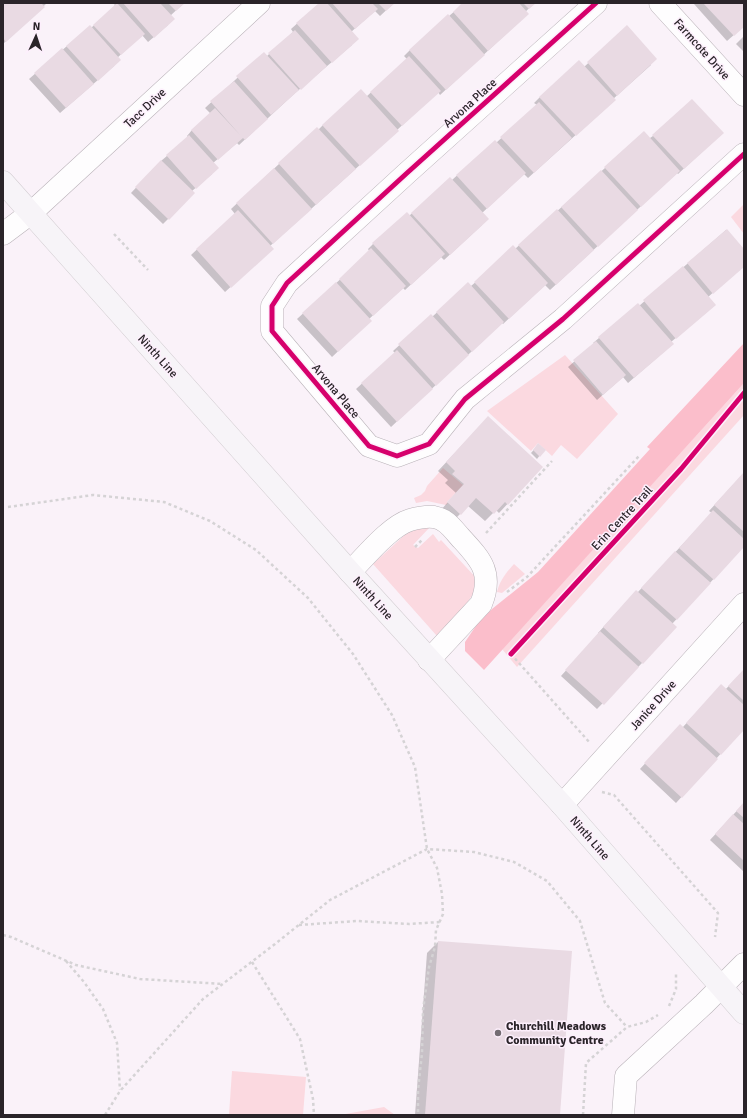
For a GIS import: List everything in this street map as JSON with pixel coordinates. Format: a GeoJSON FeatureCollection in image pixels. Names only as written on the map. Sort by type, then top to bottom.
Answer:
{"type":"FeatureCollection","features":[{"type":"Feature","properties":{"kind":"main road","name":"Ninth Line"},"geometry":{"type":"LineString","coordinates":[[3,182],[350,572],[562,806],[744,1013]]}},
{"type":"Feature","properties":{"kind":"street","name":"Tacc Drive"},"geometry":{"type":"LineString","coordinates":[[3,234],[31,213],[260,3]]}},
{"type":"Feature","properties":{"kind":"street","name":"Arvona Place"},"geometry":{"type":"LineString","coordinates":[[596,3],[406,173],[287,283],[272,306],[272,330],[369,446],[397,456],[429,444],[465,399],[563,319],[744,154]]}},
{"type":"Feature","properties":{"kind":"street","name":"Farmcote Drive"},"geometry":{"type":"LineString","coordinates":[[660,3],[744,95]]}},
{"type":"Feature","properties":{"kind":"street"},"geometry":{"type":"LineString","coordinates":[[350,572],[382,539],[400,524],[422,517],[434,517],[447,523],[481,562],[485,575],[486,586],[481,604],[429,660]]}},
{"type":"Feature","properties":{"kind":"street","name":"Janice Drive"},"geometry":{"type":"LineString","coordinates":[[562,806],[744,604]]}},
{"type":"Feature","properties":{"kind":"street"},"geometry":{"type":"LineString","coordinates":[[623,1115],[626,1076],[744,964]]}},
{"type":"Feature","properties":{"kind":"path"},"geometry":{"type":"LineString","coordinates":[[114,234],[148,270]]}},
{"type":"Feature","properties":{"kind":"path"},"geometry":{"type":"LineString","coordinates":[[483,598],[498,599],[527,578],[639,456]]}},
{"type":"Feature","properties":{"kind":"path"},"geometry":{"type":"LineString","coordinates":[[482,537],[552,461]]}},
{"type":"Feature","properties":{"kind":"path"},"geometry":{"type":"LineString","coordinates":[[8,507],[93,495],[164,502],[210,521],[256,550],[308,598],[353,654],[392,715],[415,767],[427,849],[437,868],[442,894],[443,914],[436,930],[435,947],[429,967],[423,1010],[418,1115]]}},
{"type":"Feature","properties":{"kind":"path"},"geometry":{"type":"LineString","coordinates":[[415,547],[431,532],[440,519]]}},
{"type":"Feature","properties":{"kind":"path"},"geometry":{"type":"LineString","coordinates":[[516,648],[511,654],[590,743]]}},
{"type":"Feature","properties":{"kind":"path"},"geometry":{"type":"LineString","coordinates":[[601,792],[614,795],[718,912],[714,937]]}},
{"type":"Feature","properties":{"kind":"path"},"geometry":{"type":"LineString","coordinates":[[105,1115],[120,1091],[203,1000],[330,900],[427,849],[474,852],[514,862],[547,881],[580,922],[605,1003],[627,1027]]}},
{"type":"Feature","properties":{"kind":"path"},"geometry":{"type":"LineString","coordinates":[[299,925],[357,921],[409,924],[440,922]]}},
{"type":"Feature","properties":{"kind":"path"},"geometry":{"type":"LineString","coordinates":[[3,935],[76,965],[140,979],[223,984]]}},
{"type":"Feature","properties":{"kind":"path"},"geometry":{"type":"LineString","coordinates":[[65,960],[84,982],[103,1009],[117,1043],[120,1091]]}},
{"type":"Feature","properties":{"kind":"path"},"geometry":{"type":"LineString","coordinates":[[252,962],[300,1039],[313,1099],[314,1115]]}},
{"type":"Feature","properties":{"kind":"path"},"geometry":{"type":"LineString","coordinates":[[666,1010],[676,989],[676,972]]}},
{"type":"Feature","properties":{"kind":"path"},"geometry":{"type":"LineString","coordinates":[[583,1115],[586,1063],[627,1027],[646,1022],[660,1014]]}},
{"type":"Feature","properties":{"kind":"shaded area"},"geometry":{"type":"Polygon","coordinates":[[[744,204],[744,234],[731,217],[744,204]]]}},
{"type":"Feature","properties":{"kind":"shaded area"},"geometry":{"type":"Polygon","coordinates":[[[744,343],[744,383],[484,670],[465,651],[465,642],[480,620],[538,572],[650,449],[647,447],[744,343]]]}},
{"type":"Feature","properties":{"kind":"shaded area"},"geometry":{"type":"Polygon","coordinates":[[[565,355],[618,414],[577,459],[561,445],[552,456],[538,443],[531,451],[487,411],[565,355]]]}},
{"type":"Feature","properties":{"kind":"shaded area"},"geometry":{"type":"Polygon","coordinates":[[[744,383],[744,415],[517,667],[502,649],[744,383]]]}},
{"type":"Feature","properties":{"kind":"shaded area"},"geometry":{"type":"Polygon","coordinates":[[[443,468],[463,485],[446,505],[427,501],[416,503],[414,498],[421,495],[425,491],[427,486],[443,468]]]}},
{"type":"Feature","properties":{"kind":"shaded area"},"geometry":{"type":"Polygon","coordinates":[[[430,527],[413,545],[418,548],[433,534],[439,542],[441,540],[478,580],[475,591],[467,603],[437,636],[373,564],[409,531],[416,528],[430,527]]]}},
{"type":"Feature","properties":{"kind":"shaded area"},"geometry":{"type":"Polygon","coordinates":[[[514,564],[525,574],[502,593],[497,592],[504,577],[514,564]]]}},
{"type":"Feature","properties":{"kind":"shaded area"},"geometry":{"type":"Polygon","coordinates":[[[232,1071],[306,1077],[303,1115],[229,1115],[232,1071]]]}},
{"type":"Feature","properties":{"kind":"shaded area"},"geometry":{"type":"Polygon","coordinates":[[[384,1107],[395,1115],[340,1115],[384,1107]]]}},
{"type":"Feature","properties":{"kind":"building"},"geometry":{"type":"Polygon","coordinates":[[[3,3],[41,3],[45,7],[6,42],[3,38],[3,3]]]}},
{"type":"Feature","properties":{"kind":"building"},"geometry":{"type":"Polygon","coordinates":[[[117,3],[145,34],[121,55],[93,25],[117,3]]]}},
{"type":"Feature","properties":{"kind":"building"},"geometry":{"type":"Polygon","coordinates":[[[123,3],[160,3],[175,19],[154,38],[123,3]]]}},
{"type":"Feature","properties":{"kind":"building"},"geometry":{"type":"Polygon","coordinates":[[[168,3],[185,3],[176,11],[168,3]]]}},
{"type":"Feature","properties":{"kind":"building"},"geometry":{"type":"Polygon","coordinates":[[[319,3],[327,3],[359,39],[332,63],[296,23],[319,3]]]}},
{"type":"Feature","properties":{"kind":"building"},"geometry":{"type":"Polygon","coordinates":[[[332,3],[372,3],[378,9],[355,29],[332,3]]]}},
{"type":"Feature","properties":{"kind":"building"},"geometry":{"type":"Polygon","coordinates":[[[378,3],[395,3],[386,11],[378,3]]]}},
{"type":"Feature","properties":{"kind":"building"},"geometry":{"type":"Polygon","coordinates":[[[462,3],[519,3],[529,14],[488,51],[453,12],[462,3]]]}},
{"type":"Feature","properties":{"kind":"building"},"geometry":{"type":"Polygon","coordinates":[[[523,3],[536,3],[529,9],[523,3]]]}},
{"type":"Feature","properties":{"kind":"building"},"geometry":{"type":"Polygon","coordinates":[[[703,3],[744,3],[744,27],[734,36],[703,3]]]}},
{"type":"Feature","properties":{"kind":"building"},"geometry":{"type":"Polygon","coordinates":[[[448,14],[485,55],[446,90],[409,50],[448,14]]]}},
{"type":"Feature","properties":{"kind":"building"},"geometry":{"type":"Polygon","coordinates":[[[90,25],[121,60],[98,81],[66,46],[90,25]]]}},
{"type":"Feature","properties":{"kind":"building"},"geometry":{"type":"Polygon","coordinates":[[[627,25],[657,59],[617,96],[587,62],[627,25]]]}},
{"type":"Feature","properties":{"kind":"building"},"geometry":{"type":"Polygon","coordinates":[[[295,30],[327,66],[301,90],[268,53],[295,30]]]}},
{"type":"Feature","properties":{"kind":"building"},"geometry":{"type":"Polygon","coordinates":[[[62,48],[94,84],[66,108],[34,73],[62,48]]]}},
{"type":"Feature","properties":{"kind":"building"},"geometry":{"type":"Polygon","coordinates":[[[264,52],[299,90],[271,115],[236,76],[264,52]]]}},
{"type":"Feature","properties":{"kind":"building"},"geometry":{"type":"Polygon","coordinates":[[[409,56],[441,91],[402,126],[370,92],[409,56]]]}},
{"type":"Feature","properties":{"kind":"building"},"geometry":{"type":"Polygon","coordinates":[[[579,60],[616,100],[576,136],[539,97],[579,60]]]}},
{"type":"Feature","properties":{"kind":"building"},"geometry":{"type":"Polygon","coordinates":[[[234,81],[268,119],[245,140],[243,138],[218,160],[191,130],[215,108],[241,136],[210,101],[234,81]]]}},
{"type":"Feature","properties":{"kind":"building"},"geometry":{"type":"Polygon","coordinates":[[[361,89],[399,131],[360,166],[322,125],[361,89]]]}},
{"type":"Feature","properties":{"kind":"building"},"geometry":{"type":"Polygon","coordinates":[[[692,99],[724,133],[684,169],[652,135],[692,99]]]}},
{"type":"Feature","properties":{"kind":"building"},"geometry":{"type":"Polygon","coordinates":[[[539,102],[572,138],[534,173],[500,137],[539,102]]]}},
{"type":"Feature","properties":{"kind":"building"},"geometry":{"type":"Polygon","coordinates":[[[317,127],[356,169],[316,205],[278,163],[317,127]]]}},
{"type":"Feature","properties":{"kind":"building"},"geometry":{"type":"Polygon","coordinates":[[[644,131],[680,171],[641,207],[604,167],[644,131]]]}},
{"type":"Feature","properties":{"kind":"building"},"geometry":{"type":"Polygon","coordinates":[[[189,135],[219,168],[196,189],[166,155],[189,135]]]}},
{"type":"Feature","properties":{"kind":"building"},"geometry":{"type":"Polygon","coordinates":[[[495,140],[526,173],[487,209],[456,175],[495,140]]]}},
{"type":"Feature","properties":{"kind":"building"},"geometry":{"type":"Polygon","coordinates":[[[161,160],[195,193],[169,220],[135,187],[161,160]]]}},
{"type":"Feature","properties":{"kind":"building"},"geometry":{"type":"Polygon","coordinates":[[[274,168],[312,209],[273,244],[236,203],[274,168]]]}},
{"type":"Feature","properties":{"kind":"building"},"geometry":{"type":"Polygon","coordinates":[[[601,170],[638,210],[598,247],[561,207],[601,170]]]}},
{"type":"Feature","properties":{"kind":"building"},"geometry":{"type":"Polygon","coordinates":[[[450,177],[489,219],[450,255],[411,213],[450,177]]]}},
{"type":"Feature","properties":{"kind":"building"},"geometry":{"type":"Polygon","coordinates":[[[557,209],[594,250],[556,285],[518,245],[557,209]]]}},
{"type":"Feature","properties":{"kind":"building"},"geometry":{"type":"Polygon","coordinates":[[[238,210],[274,249],[231,288],[196,249],[238,210]]]}},
{"type":"Feature","properties":{"kind":"building"},"geometry":{"type":"Polygon","coordinates":[[[407,212],[445,254],[411,285],[372,243],[407,212]]]}},
{"type":"Feature","properties":{"kind":"building"},"geometry":{"type":"Polygon","coordinates":[[[727,229],[744,249],[744,267],[713,294],[687,263],[727,229]]]}},
{"type":"Feature","properties":{"kind":"building"},"geometry":{"type":"Polygon","coordinates":[[[513,245],[548,283],[509,319],[474,282],[513,245]]]}},
{"type":"Feature","properties":{"kind":"building"},"geometry":{"type":"Polygon","coordinates":[[[371,248],[406,286],[373,316],[339,279],[371,248]]]}},
{"type":"Feature","properties":{"kind":"building"},"geometry":{"type":"Polygon","coordinates":[[[683,266],[716,305],[676,339],[643,300],[683,266]]]}},
{"type":"Feature","properties":{"kind":"building"},"geometry":{"type":"Polygon","coordinates":[[[336,282],[372,321],[338,352],[302,313],[336,282]]]}},
{"type":"Feature","properties":{"kind":"building"},"geometry":{"type":"Polygon","coordinates":[[[468,282],[504,322],[472,352],[436,312],[468,282]]]}},
{"type":"Feature","properties":{"kind":"building"},"geometry":{"type":"Polygon","coordinates":[[[638,303],[674,344],[634,378],[598,337],[638,303]]]}},
{"type":"Feature","properties":{"kind":"building"},"geometry":{"type":"Polygon","coordinates":[[[431,314],[469,355],[436,386],[398,344],[431,314]]]}},
{"type":"Feature","properties":{"kind":"building"},"geometry":{"type":"Polygon","coordinates":[[[596,341],[626,375],[603,395],[573,360],[596,341]]]}},
{"type":"Feature","properties":{"kind":"building"},"geometry":{"type":"Polygon","coordinates":[[[397,350],[433,389],[397,422],[361,383],[397,350]]]}},
{"type":"Feature","properties":{"kind":"building"},"geometry":{"type":"Polygon","coordinates":[[[488,416],[543,467],[508,505],[505,502],[494,514],[476,498],[461,515],[447,502],[464,484],[452,474],[455,471],[446,462],[488,416]]]}},
{"type":"Feature","properties":{"kind":"building"},"geometry":{"type":"Polygon","coordinates":[[[538,443],[546,450],[540,457],[533,450],[538,443]]]}},
{"type":"Feature","properties":{"kind":"building"},"geometry":{"type":"Polygon","coordinates":[[[744,472],[744,532],[714,505],[744,472]]]}},
{"type":"Feature","properties":{"kind":"building"},"geometry":{"type":"Polygon","coordinates":[[[713,510],[744,539],[744,547],[714,580],[679,548],[713,510]]]}},
{"type":"Feature","properties":{"kind":"building"},"geometry":{"type":"Polygon","coordinates":[[[675,551],[711,583],[677,620],[641,588],[675,551]]]}},
{"type":"Feature","properties":{"kind":"building"},"geometry":{"type":"Polygon","coordinates":[[[636,590],[677,627],[643,664],[603,627],[636,590]]]}},
{"type":"Feature","properties":{"kind":"building"},"geometry":{"type":"Polygon","coordinates":[[[600,631],[639,667],[604,705],[565,670],[600,631]]]}},
{"type":"Feature","properties":{"kind":"building"},"geometry":{"type":"Polygon","coordinates":[[[744,669],[744,701],[728,686],[744,669]]]}},
{"type":"Feature","properties":{"kind":"building"},"geometry":{"type":"Polygon","coordinates":[[[721,684],[744,705],[744,730],[721,755],[686,723],[721,684]]]}},
{"type":"Feature","properties":{"kind":"building"},"geometry":{"type":"Polygon","coordinates":[[[680,724],[718,759],[682,798],[644,763],[680,724]]]}},
{"type":"Feature","properties":{"kind":"building"},"geometry":{"type":"Polygon","coordinates":[[[744,802],[744,818],[736,811],[744,802]]]}},
{"type":"Feature","properties":{"kind":"building"},"geometry":{"type":"Polygon","coordinates":[[[733,814],[744,824],[744,861],[715,834],[733,814]]]}},
{"type":"Feature","properties":{"kind":"building","name":"Churchill Meadows Community Centre"},"geometry":{"type":"Polygon","coordinates":[[[438,941],[572,951],[560,1115],[425,1115],[438,941]]]}},
{"type":"Feature","properties":{"kind":"cycle path"},"geometry":{"type":"LineString","coordinates":[[596,3],[287,283],[272,306],[272,331],[369,446],[397,456],[429,444],[465,399],[563,319],[744,154]]}},
{"type":"Feature","properties":{"kind":"cycle path","name":"Erin Centre Trail"},"geometry":{"type":"LineString","coordinates":[[511,654],[681,469],[744,393]]}},
{"type":"Feature","properties":{"kind":"place","name":"Churchill Meadows Community Centre"},"geometry":{"type":"Point","coordinates":[498,1033]}}]}
